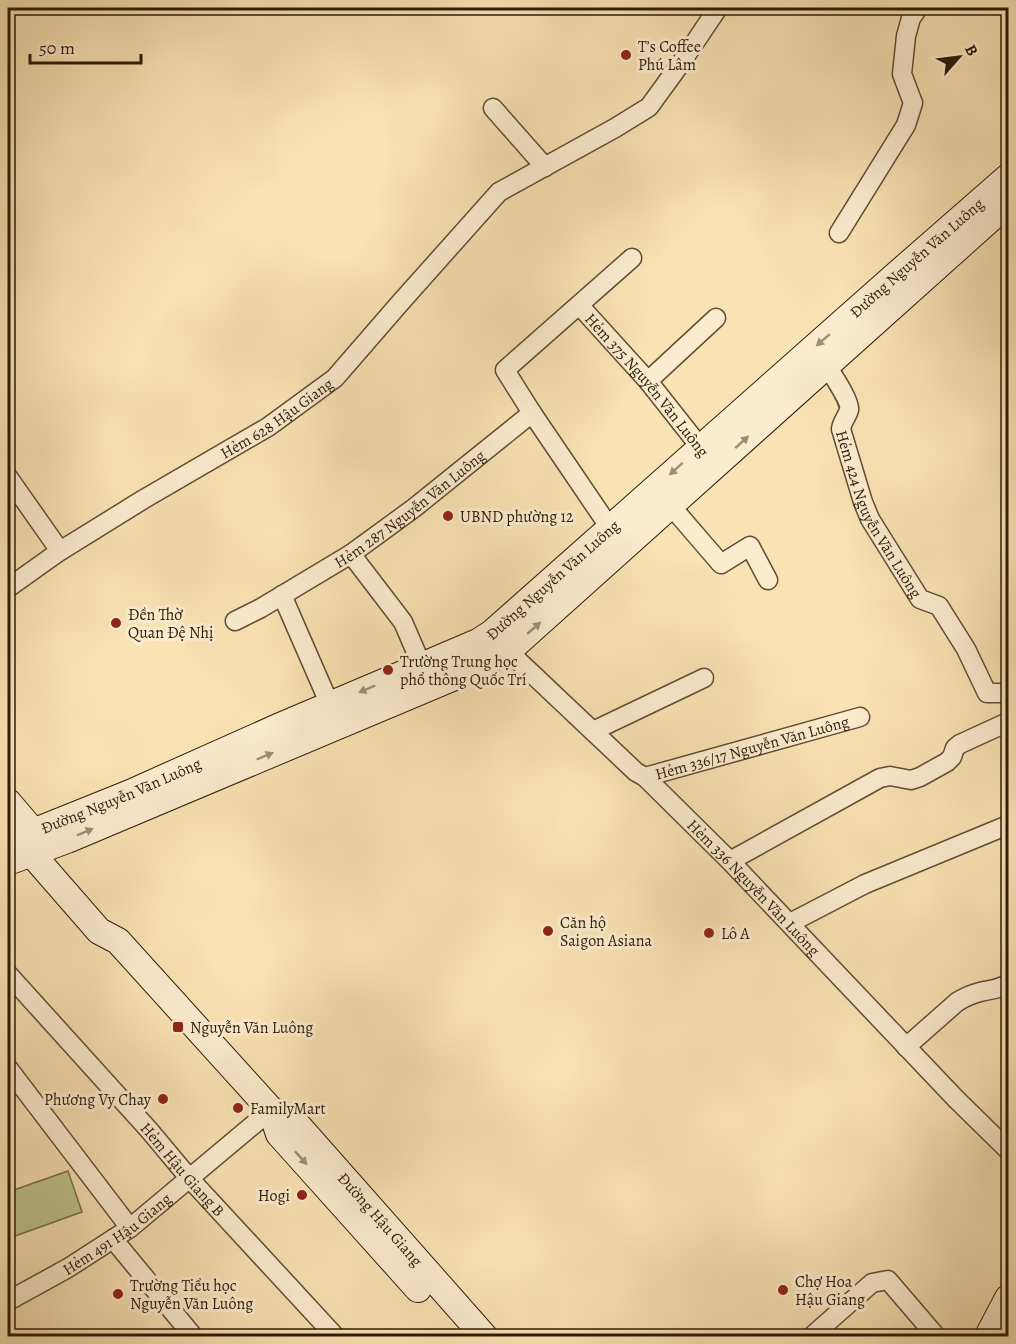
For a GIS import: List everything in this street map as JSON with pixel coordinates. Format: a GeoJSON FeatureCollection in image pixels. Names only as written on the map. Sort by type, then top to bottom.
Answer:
{"type":"FeatureCollection","features":[{"type":"Feature","properties":{"kind":"main road","name":"Đường Nguyễn Văn Luông"},"geometry":{"type":"LineString","coordinates":[[22,844],[452,678],[671,506],[708,457],[1008,177]]}},
{"type":"Feature","properties":{"kind":"main road","name":"Đường Nguyễn Văn Luông"},"geometry":{"type":"LineString","coordinates":[[22,844],[130,793],[478,642],[500,642],[610,528],[827,366],[1008,203]]}},
{"type":"Feature","properties":{"kind":"main road","name":"Đường Hậu Giang"},"geometry":{"type":"LineString","coordinates":[[8,802],[22,844],[99,932],[118,941],[271,1110],[294,1121],[484,1336]]}},
{"type":"Feature","properties":{"kind":"main road","name":"Đường Hậu Giang"},"geometry":{"type":"LineString","coordinates":[[271,1110],[279,1134],[461,1336]]}},
{"type":"Feature","properties":{"kind":"main road"},"geometry":{"type":"LineString","coordinates":[[988,1336],[1008,1298]]}},
{"type":"Feature","properties":{"kind":"street","name":"Hẻm 628 Hậu Giang"},"geometry":{"type":"LineString","coordinates":[[8,588],[60,551],[268,427],[335,378],[499,192],[615,128],[649,106],[718,8]]}},
{"type":"Feature","properties":{"kind":"street"},"geometry":{"type":"LineString","coordinates":[[839,233],[906,125],[913,103],[902,74],[906,36],[911,18],[918,8]]}},
{"type":"Feature","properties":{"kind":"street"},"geometry":{"type":"LineString","coordinates":[[493,108],[545,167]]}},
{"type":"Feature","properties":{"kind":"street"},"geometry":{"type":"LineString","coordinates":[[610,528],[505,370],[632,258]]}},
{"type":"Feature","properties":{"kind":"street","name":"Hẻm 375 Nguyễn Văn Luông"},"geometry":{"type":"LineString","coordinates":[[579,305],[648,381],[708,457]]}},
{"type":"Feature","properties":{"kind":"street"},"geometry":{"type":"LineString","coordinates":[[648,381],[717,318]]}},
{"type":"Feature","properties":{"kind":"street","name":"Hẻm 424 Nguyễn Văn Luông"},"geometry":{"type":"LineString","coordinates":[[827,366],[848,404],[849,412],[841,429],[870,519],[920,599],[939,606],[966,649],[987,693],[1008,693]]}},
{"type":"Feature","properties":{"kind":"street","name":"Hẻm 287 Nguyễn Văn Luông"},"geometry":{"type":"LineString","coordinates":[[235,621],[351,554],[414,508],[532,413]]}},
{"type":"Feature","properties":{"kind":"street"},"geometry":{"type":"LineString","coordinates":[[8,477],[60,551]]}},
{"type":"Feature","properties":{"kind":"street"},"geometry":{"type":"LineString","coordinates":[[671,506],[721,564],[750,546],[768,580]]}},
{"type":"Feature","properties":{"kind":"street"},"geometry":{"type":"LineString","coordinates":[[351,554],[403,622],[422,666]]}},
{"type":"Feature","properties":{"kind":"street"},"geometry":{"type":"LineString","coordinates":[[282,595],[330,705]]}},
{"type":"Feature","properties":{"kind":"street","name":"Hẻm 336 Nguyễn Văn Luông"},"geometry":{"type":"LineString","coordinates":[[500,642],[636,772],[645,777],[730,861],[956,1099],[1008,1150]]}},
{"type":"Feature","properties":{"kind":"street"},"geometry":{"type":"LineString","coordinates":[[593,731],[704,678]]}},
{"type":"Feature","properties":{"kind":"street","name":"Hẻm 336/17 Nguyễn Văn Luông"},"geometry":{"type":"LineString","coordinates":[[645,777],[860,717]]}},
{"type":"Feature","properties":{"kind":"street"},"geometry":{"type":"LineString","coordinates":[[730,861],[880,778],[897,777],[911,780],[920,777],[947,762],[960,744],[1008,722]]}},
{"type":"Feature","properties":{"kind":"street"},"geometry":{"type":"LineString","coordinates":[[790,923],[866,884],[1008,825]]}},
{"type":"Feature","properties":{"kind":"street","name":"Hẻm Hậu Giang B"},"geometry":{"type":"LineString","coordinates":[[8,974],[149,1130],[190,1179],[335,1336]]}},
{"type":"Feature","properties":{"kind":"street"},"geometry":{"type":"LineString","coordinates":[[906,1047],[957,1002],[982,992],[1006,988]]}},
{"type":"Feature","properties":{"kind":"street"},"geometry":{"type":"LineString","coordinates":[[8,1068],[130,1228]]}},
{"type":"Feature","properties":{"kind":"street","name":"Hẻm 491 Hậu Giang"},"geometry":{"type":"LineString","coordinates":[[8,1301],[68,1268],[130,1228],[271,1110]]}},
{"type":"Feature","properties":{"kind":"street"},"geometry":{"type":"LineString","coordinates":[[113,1239],[193,1336]]}},
{"type":"Feature","properties":{"kind":"street"},"geometry":{"type":"LineString","coordinates":[[812,1336],[872,1283],[888,1280],[936,1336]]}},
{"type":"Feature","properties":{"kind":"green space"},"geometry":{"type":"Polygon","coordinates":[[[68,1171],[82,1212],[15,1236],[8,1214],[8,1192],[68,1171]]]}},
{"type":"Feature","properties":{"kind":"place","name":"T’s Coffee Phú Lâm"},"geometry":{"type":"Point","coordinates":[626,55]}},
{"type":"Feature","properties":{"kind":"place","name":"UBND phường 12"},"geometry":{"type":"Point","coordinates":[448,516]}},
{"type":"Feature","properties":{"kind":"place","name":"Đền Thờ Quan Đệ Nhị"},"geometry":{"type":"Point","coordinates":[116,623]}},
{"type":"Feature","properties":{"kind":"place","name":"Trường Trung học phổ thông Quốc Trí"},"geometry":{"type":"Point","coordinates":[388,670]}},
{"type":"Feature","properties":{"kind":"place","name":"Căn hộ Saigon Asiana"},"geometry":{"type":"Point","coordinates":[548,931]}},
{"type":"Feature","properties":{"kind":"place","name":"Lô A"},"geometry":{"type":"Point","coordinates":[709,933]}},
{"type":"Feature","properties":{"kind":"place","name":"Nguyễn Văn Luông"},"geometry":{"type":"Point","coordinates":[178,1027]}},
{"type":"Feature","properties":{"kind":"place","name":"Phương Vy Chay"},"geometry":{"type":"Point","coordinates":[163,1099]}},
{"type":"Feature","properties":{"kind":"place","name":"FamilyMart"},"geometry":{"type":"Point","coordinates":[238,1108]}},
{"type":"Feature","properties":{"kind":"place","name":"Hogi"},"geometry":{"type":"Point","coordinates":[302,1195]}},
{"type":"Feature","properties":{"kind":"place","name":"Chợ Hoa Hậu Giang"},"geometry":{"type":"Point","coordinates":[783,1290]}},
{"type":"Feature","properties":{"kind":"place","name":"Trường Tiểu học Nguyễn Văn Luông"},"geometry":{"type":"Point","coordinates":[118,1294]}}]}
